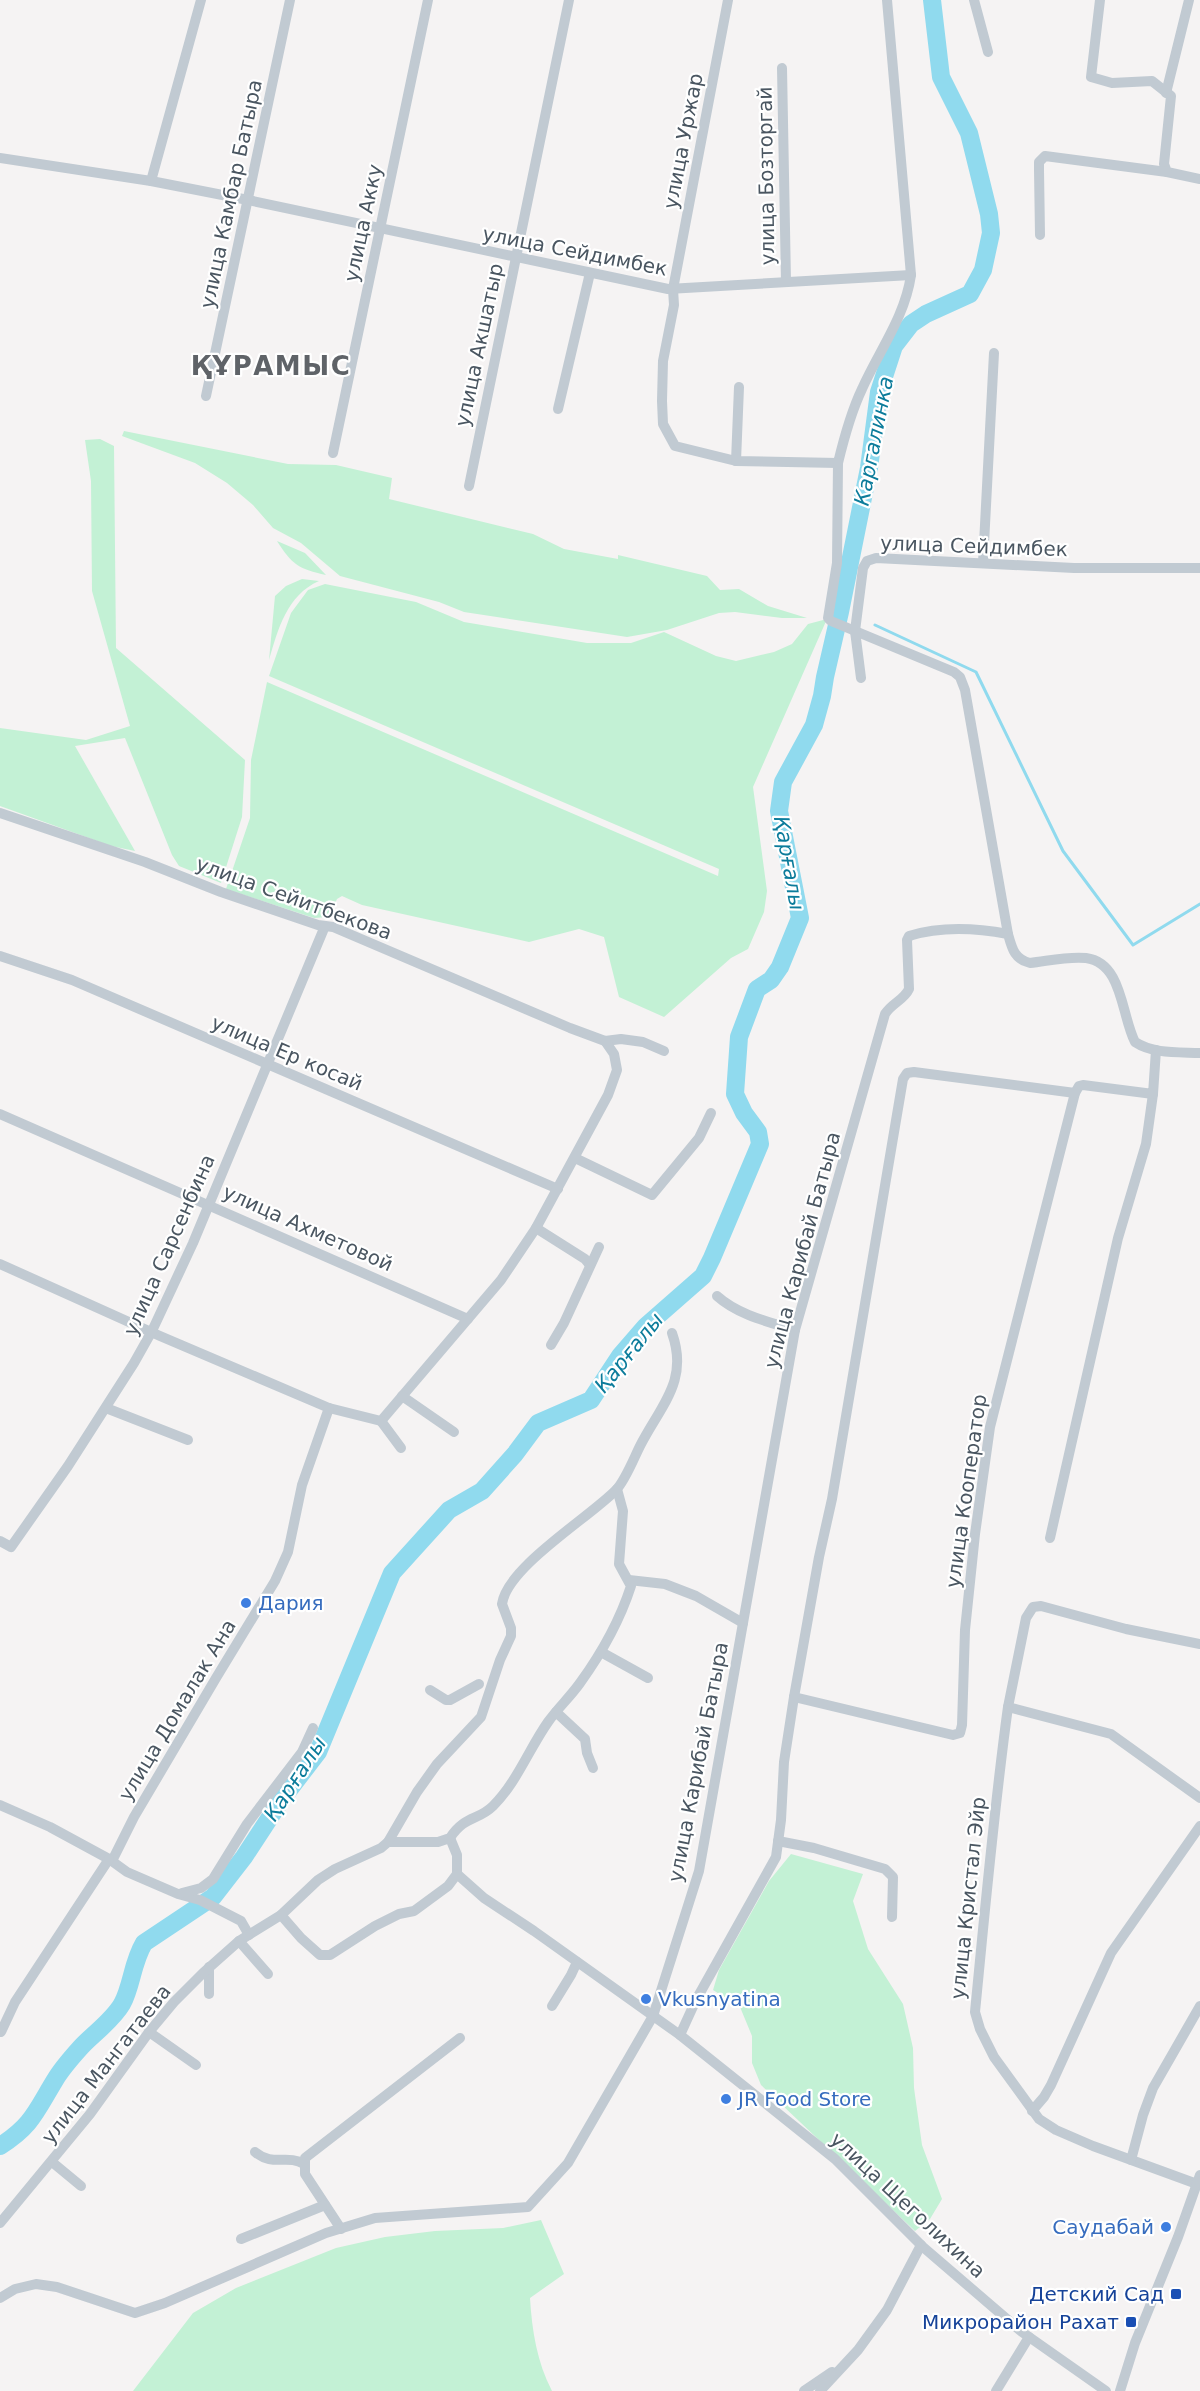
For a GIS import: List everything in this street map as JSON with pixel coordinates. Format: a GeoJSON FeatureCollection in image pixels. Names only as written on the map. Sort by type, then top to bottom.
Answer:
{"type":"FeatureCollection","features":[{"type":"Feature","properties":{"kind":"street"},"geometry":{"type":"LineString","coordinates":[[151,181],[201,0]]}},
{"type":"Feature","properties":{"kind":"street","name":"улица Камбар Батыра"},"geometry":{"type":"LineString","coordinates":[[206,396],[290,0]]}},
{"type":"Feature","properties":{"kind":"street","name":"улица Акку"},"geometry":{"type":"LineString","coordinates":[[333,453],[428,0]]}},
{"type":"Feature","properties":{"kind":"street","name":"улица Акшатыр"},"geometry":{"type":"LineString","coordinates":[[469,486],[569,0]]}},
{"type":"Feature","properties":{"kind":"street","name":"улица Уржар"},"geometry":{"type":"LineString","coordinates":[[673,289],[728,0]]}},
{"type":"Feature","properties":{"kind":"street"},"geometry":{"type":"LineString","coordinates":[[887,0],[910,275],[903,308],[861,389],[843,442],[838,463],[837,562],[828,618],[954,672],[960,677],[965,690],[1013,952],[1023,961],[1030,963],[1079,958],[1099,962],[1114,978],[1135,1042],[1143,1047],[1156,1050],[1200,1053]]}},
{"type":"Feature","properties":{"kind":"street"},"geometry":{"type":"LineString","coordinates":[[974,0],[988,52]]}},
{"type":"Feature","properties":{"kind":"street"},"geometry":{"type":"LineString","coordinates":[[1100,0],[1090,77],[1112,83],[1152,81],[1171,96],[1172,104],[1163,155],[1167,172]]}},
{"type":"Feature","properties":{"kind":"street"},"geometry":{"type":"LineString","coordinates":[[1166,93],[1189,0]]}},
{"type":"Feature","properties":{"kind":"street","name":"улица Бозторгай"},"geometry":{"type":"LineString","coordinates":[[782,68],[786,282]]}},
{"type":"Feature","properties":{"kind":"street"},"geometry":{"type":"LineString","coordinates":[[1040,235],[1038,170],[1039,162],[1045,156],[1167,172],[1200,179]]}},
{"type":"Feature","properties":{"kind":"street","name":"улица Сейдимбек"},"geometry":{"type":"LineString","coordinates":[[0,158],[151,181],[673,289],[910,275]]}},
{"type":"Feature","properties":{"kind":"street"},"geometry":{"type":"LineString","coordinates":[[558,409],[590,273]]}},
{"type":"Feature","properties":{"kind":"street"},"geometry":{"type":"LineString","coordinates":[[673,289],[674,305],[663,360],[663,424],[675,446],[736,461],[838,463]]}},
{"type":"Feature","properties":{"kind":"street"},"geometry":{"type":"LineString","coordinates":[[983,563],[994,352]]}},
{"type":"Feature","properties":{"kind":"street"},"geometry":{"type":"LineString","coordinates":[[736,461],[740,387]]}},
{"type":"Feature","properties":{"kind":"street","name":"улица Сейдимбек"},"geometry":{"type":"LineString","coordinates":[[861,678],[855,631],[862,568],[867,561],[876,558],[1074,568],[1200,568]]}},
{"type":"Feature","properties":{"kind":"street","name":"улица Сейитбекова"},"geometry":{"type":"LineString","coordinates":[[0,813],[333,927],[605,1041]]}},
{"type":"Feature","properties":{"kind":"street","name":"улица Сарсенбина"},"geometry":{"type":"LineString","coordinates":[[0,1541],[11,1547],[106,1408],[152,1331],[209,1204],[325,926]]}},
{"type":"Feature","properties":{"kind":"street","name":"улица Карибай Батыра"},"geometry":{"type":"LineString","coordinates":[[0,2298],[15,2289],[36,2284],[57,2287],[135,2313],[165,2303],[326,2233],[375,2218],[528,2207],[568,2163],[654,2016],[699,1871],[795,1330],[885,1014],[890,1005],[907,994],[909,989],[907,940],[909,936],[924,931],[979,929],[1008,934]]}},
{"type":"Feature","properties":{"kind":"street","name":"улица Ер косай"},"geometry":{"type":"LineString","coordinates":[[0,956],[72,980],[558,1189]]}},
{"type":"Feature","properties":{"kind":"street"},"geometry":{"type":"LineString","coordinates":[[381,1421],[501,1280],[536,1228],[608,1095],[616,1070],[614,1054],[605,1041],[621,1039],[643,1042],[664,1051]]}},
{"type":"Feature","properties":{"kind":"street"},"geometry":{"type":"LineString","coordinates":[[1050,1538],[1118,1238],[1146,1144],[1156,1050]]}},
{"type":"Feature","properties":{"kind":"street"},"geometry":{"type":"LineString","coordinates":[[680,2035],[696,2000],[776,1857],[784,1761],[794,1697],[819,1557],[832,1499],[903,1080],[907,1073],[915,1072],[1075,1094],[1079,1086],[1083,1085],[1153,1094]]}},
{"type":"Feature","properties":{"kind":"street","name":"улица Кооператор"},"geometry":{"type":"LineString","coordinates":[[794,1697],[953,1735],[960,1733],[965,1630],[990,1427],[1075,1094]]}},
{"type":"Feature","properties":{"kind":"street"},"geometry":{"type":"LineString","coordinates":[[575,1158],[652,1195],[699,1138],[711,1113]]}},
{"type":"Feature","properties":{"kind":"street","name":"улица Ахметовой"},"geometry":{"type":"LineString","coordinates":[[0,1114],[468,1319]]}},
{"type":"Feature","properties":{"kind":"street"},"geometry":{"type":"LineString","coordinates":[[536,1228],[585,1259],[590,1265]]}},
{"type":"Feature","properties":{"kind":"street"},"geometry":{"type":"LineString","coordinates":[[550,1344],[564,1323],[599,1247]]}},
{"type":"Feature","properties":{"kind":"street"},"geometry":{"type":"LineString","coordinates":[[0,1264],[160,1336],[329,1408],[381,1421],[400,1448]]}},
{"type":"Feature","properties":{"kind":"street"},"geometry":{"type":"LineString","coordinates":[[717,1296],[725,1303],[750,1316],[795,1330]]}},
{"type":"Feature","properties":{"kind":"street"},"geometry":{"type":"LineString","coordinates":[[388,1842],[438,1842],[450,1838],[466,1821],[492,1808],[520,1771],[548,1722],[580,1684],[601,1652],[631,1586],[619,1564],[623,1511],[617,1489],[674,1387],[678,1359],[672,1333]]}},
{"type":"Feature","properties":{"kind":"street"},"geometry":{"type":"LineString","coordinates":[[402,1396],[454,1432]]}},
{"type":"Feature","properties":{"kind":"street"},"geometry":{"type":"LineString","coordinates":[[106,1408],[188,1440]]}},
{"type":"Feature","properties":{"kind":"street","name":"улица Домалак Ана"},"geometry":{"type":"LineString","coordinates":[[1,2032],[15,2002],[110,1860],[275,1581],[288,1552],[302,1485],[329,1408]]}},
{"type":"Feature","properties":{"kind":"street","name":"улица Мангатаева"},"geometry":{"type":"LineString","coordinates":[[0,2223],[90,2114],[149,2032],[174,2002],[209,1967],[244,1938],[281,1915],[318,1880],[335,1869],[381,1848],[388,1842],[437,1764],[481,1717],[500,1660],[511,1636],[511,1628],[502,1604],[508,1588],[542,1551],[617,1489]]}},
{"type":"Feature","properties":{"kind":"street"},"geometry":{"type":"LineString","coordinates":[[629,1580],[665,1584],[711,1603],[743,1623]]}},
{"type":"Feature","properties":{"kind":"street","name":"улица Кристал Эйр"},"geometry":{"type":"LineString","coordinates":[[1198,2180],[1131,2160],[1056,2130],[1039,2119],[994,2057],[980,2029],[975,2012],[993,1817],[1008,1707],[1026,1618],[1033,1607],[1041,1606],[1126,1629],[1200,1644]]}},
{"type":"Feature","properties":{"kind":"street"},"geometry":{"type":"LineString","coordinates":[[601,1652],[648,1678]]}},
{"type":"Feature","properties":{"kind":"street"},"geometry":{"type":"LineString","coordinates":[[430,1690],[446,1700],[450,1700],[476,1682],[490,1691]]}},
{"type":"Feature","properties":{"kind":"street"},"geometry":{"type":"LineString","coordinates":[[1008,1707],[1111,1734],[1200,1798]]}},
{"type":"Feature","properties":{"kind":"street"},"geometry":{"type":"LineString","coordinates":[[556,1712],[585,1739],[593,1768]]}},
{"type":"Feature","properties":{"kind":"street"},"geometry":{"type":"LineString","coordinates":[[178,1894],[201,1888],[213,1880],[247,1824],[302,1752],[313,1728]]}},
{"type":"Feature","properties":{"kind":"street"},"geometry":{"type":"LineString","coordinates":[[0,1805],[50,1827],[127,1872],[178,1894],[200,1900],[241,1921],[244,1938],[268,1974]]}},
{"type":"Feature","properties":{"kind":"street"},"geometry":{"type":"LineString","coordinates":[[1032,2111],[1051,2085],[1111,1953],[1200,1826]]}},
{"type":"Feature","properties":{"kind":"street"},"geometry":{"type":"LineString","coordinates":[[281,1915],[320,1955],[330,1955],[375,1926],[399,1914],[414,1911],[448,1886],[457,1874],[457,1855],[450,1838]]}},
{"type":"Feature","properties":{"kind":"street"},"geometry":{"type":"LineString","coordinates":[[778,1841],[814,1848],[885,1869],[893,1877],[892,1917]]}},
{"type":"Feature","properties":{"kind":"street","name":"улица Щеголихина"},"geometry":{"type":"LineString","coordinates":[[457,1874],[484,1898],[680,2035],[835,2159],[921,2245],[1029,2337],[1106,2391]]}},
{"type":"Feature","properties":{"kind":"street"},"geometry":{"type":"LineString","coordinates":[[552,2006],[577,1962]]}},
{"type":"Feature","properties":{"kind":"street"},"geometry":{"type":"LineString","coordinates":[[209,1967],[209,1994]]}},
{"type":"Feature","properties":{"kind":"street"},"geometry":{"type":"LineString","coordinates":[[1131,2160],[1153,2088],[1200,2006]]}},
{"type":"Feature","properties":{"kind":"street"},"geometry":{"type":"LineString","coordinates":[[149,2032],[196,2065]]}},
{"type":"Feature","properties":{"kind":"street"},"geometry":{"type":"LineString","coordinates":[[341,2229],[305,2174],[305,2158],[460,2038]]}},
{"type":"Feature","properties":{"kind":"street"},"geometry":{"type":"LineString","coordinates":[[255,2152],[267,2160],[295,2159],[304,2164]]}},
{"type":"Feature","properties":{"kind":"street"},"geometry":{"type":"LineString","coordinates":[[52,2162],[81,2186]]}},
{"type":"Feature","properties":{"kind":"street"},"geometry":{"type":"LineString","coordinates":[[1120,2391],[1135,2343],[1178,2237],[1198,2180]]}},
{"type":"Feature","properties":{"kind":"street"},"geometry":{"type":"LineString","coordinates":[[242,2239],[325,2205]]}},
{"type":"Feature","properties":{"kind":"street"},"geometry":{"type":"LineString","coordinates":[[820,2391],[847,2362],[887,2310],[921,2245]]}},
{"type":"Feature","properties":{"kind":"street"},"geometry":{"type":"LineString","coordinates":[[996,2391],[1029,2337]]}},
{"type":"Feature","properties":{"kind":"street"},"geometry":{"type":"LineString","coordinates":[[804,2391],[847,2362]]}},
{"type":"Feature","properties":{"kind":"green space"},"geometry":{"type":"Polygon","coordinates":[[[124,431],[288,464],[336,465],[392,478],[389,499],[533,534],[564,549],[618,559],[618,555],[707,576],[720,590],[739,589],[768,606],[807,618],[782,618],[735,612],[719,613],[667,630],[627,637],[464,612],[439,602],[340,576],[301,543],[273,528],[253,505],[227,483],[195,463],[122,436],[124,431]]]}},
{"type":"Feature","properties":{"kind":"green space"},"geometry":{"type":"Polygon","coordinates":[[[100,439],[114,446],[116,648],[245,760],[242,817],[221,883],[179,866],[172,855],[125,738],[75,746],[135,851],[111,846],[0,806],[0,728],[86,740],[130,726],[92,591],[91,481],[85,440],[100,439]]]}},
{"type":"Feature","properties":{"kind":"green space"},"geometry":{"type":"Polygon","coordinates":[[[277,541],[305,553],[326,575],[297,565],[287,556],[277,541]]]}},
{"type":"Feature","properties":{"kind":"green space"},"geometry":{"type":"Polygon","coordinates":[[[302,579],[319,581],[308,587],[291,604],[280,625],[269,660],[275,596],[286,586],[302,579]]]}},
{"type":"Feature","properties":{"kind":"green space"},"geometry":{"type":"Polygon","coordinates":[[[325,584],[416,602],[464,622],[587,643],[631,643],[664,632],[716,656],[736,661],[774,652],[792,644],[808,624],[827,619],[753,787],[767,891],[764,912],[748,949],[731,958],[664,1017],[619,997],[604,937],[579,929],[529,942],[362,905],[342,896],[337,899],[329,917],[314,918],[226,889],[250,818],[251,760],[267,682],[718,876],[719,869],[269,676],[291,613],[308,590],[325,584]]]}},
{"type":"Feature","properties":{"kind":"green space"},"geometry":{"type":"Polygon","coordinates":[[[791,1854],[863,1874],[853,1901],[868,1949],[903,2004],[913,2048],[914,2088],[922,2145],[942,2199],[930,2219],[915,2231],[761,2085],[752,2063],[752,2036],[740,2007],[713,1990],[719,1970],[769,1881],[791,1854]]]}},
{"type":"Feature","properties":{"kind":"green space"},"geometry":{"type":"Polygon","coordinates":[[[541,2220],[564,2274],[530,2298],[536,2346],[552,2391],[133,2391],[193,2313],[236,2288],[336,2248],[385,2237],[435,2231],[503,2228],[541,2220]]]}},
{"type":"Feature","properties":{"kind":"waterway","name":"Қарғалы"},"geometry":{"type":"LineString","coordinates":[[0,2146],[26,2125],[67,2063],[118,2010],[125,1997],[144,1943],[213,1897],[318,1752],[392,1573],[449,1510],[482,1491],[515,1454],[538,1423],[591,1400],[620,1356],[646,1326],[703,1276],[712,1258],[760,1144],[758,1132],[744,1113],[735,1094],[739,1037],[757,989],[771,980],[780,967],[800,918],[779,811],[783,782],[814,725],[822,696],[869,468],[879,392],[894,346],[911,324],[926,314],[970,294],[983,270],[991,233],[989,214],[969,133],[941,77],[932,0]]}},
{"type":"Feature","properties":{"kind":"waterway"},"geometry":{"type":"LineString","coordinates":[[875,625],[976,672],[1063,851],[1133,945],[1200,904]]}},
{"type":"Feature","properties":{"kind":"place","name":"Дария"},"geometry":{"type":"Point","coordinates":[246,1603]}},
{"type":"Feature","properties":{"kind":"place","name":"Vkusnyatina"},"geometry":{"type":"Point","coordinates":[646,1999]}},
{"type":"Feature","properties":{"kind":"place","name":"JR Food Store"},"geometry":{"type":"Point","coordinates":[726,2099]}},
{"type":"Feature","properties":{"kind":"place","name":"Саудабай"},"geometry":{"type":"Point","coordinates":[1166,2227]}},
{"type":"Feature","properties":{"kind":"place","name":"Детский Сад"},"geometry":{"type":"Point","coordinates":[1176,2294]}},
{"type":"Feature","properties":{"kind":"place","name":"Микрорайон Рахат"},"geometry":{"type":"Point","coordinates":[1131,2322]}},
{"type":"Feature","properties":{"kind":"district","name":"ҚҰРАМЫС"},"geometry":{"type":"Point","coordinates":[271,366]}},
{"type":"Feature","properties":{"kind":"water label","name":"Каргалинка"},"geometry":{"type":"Point","coordinates":[874,441]}}]}
